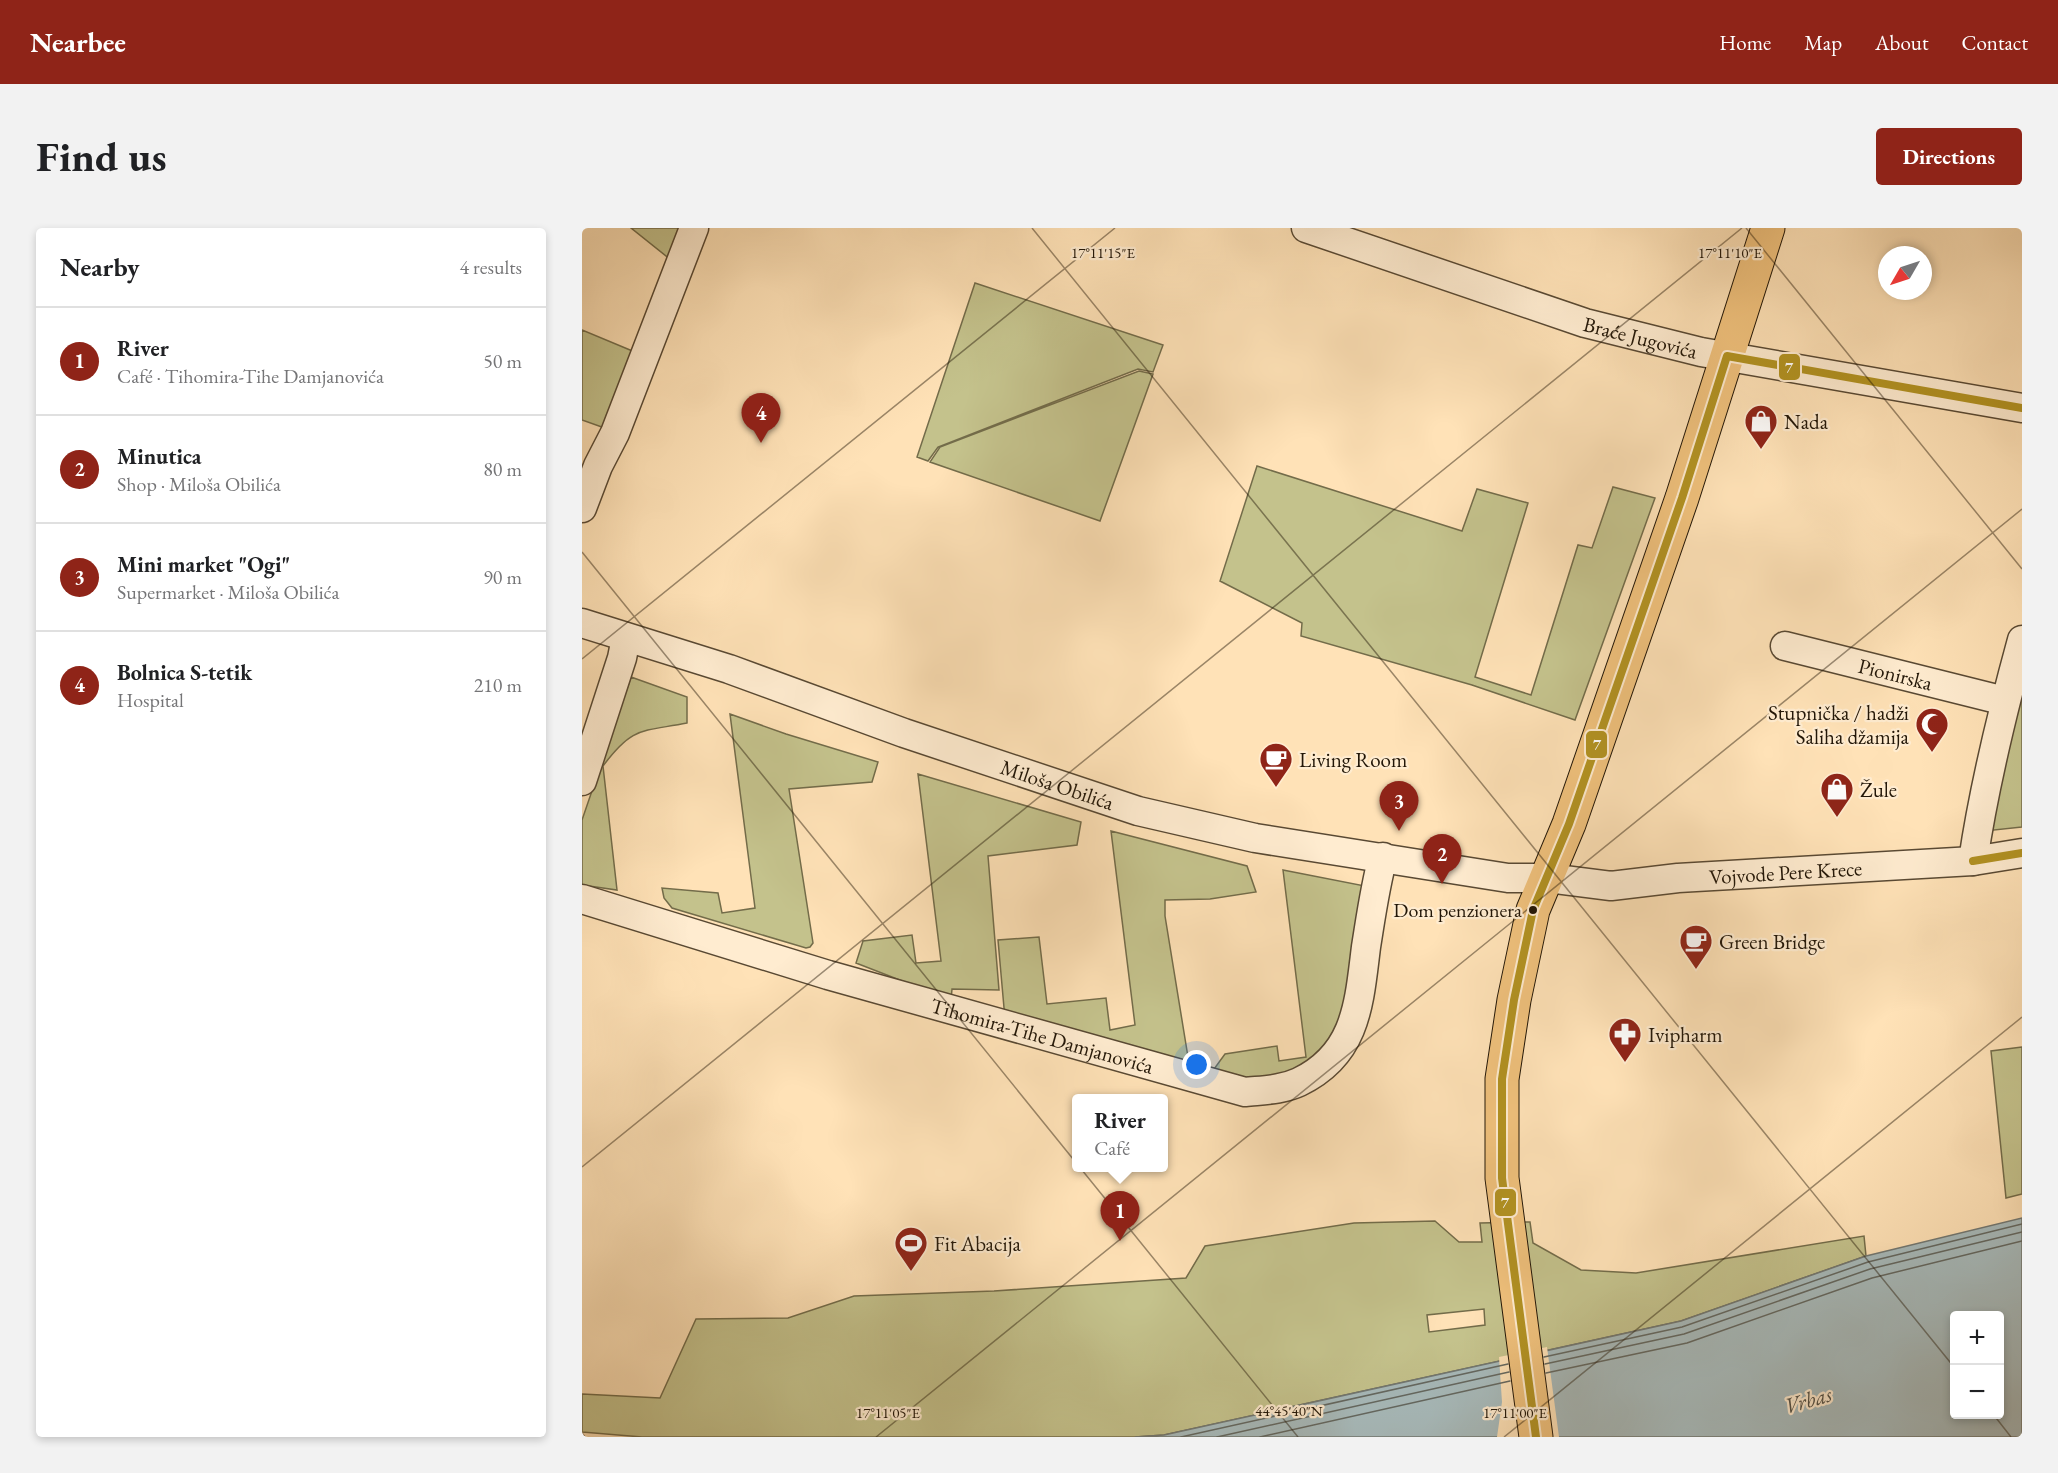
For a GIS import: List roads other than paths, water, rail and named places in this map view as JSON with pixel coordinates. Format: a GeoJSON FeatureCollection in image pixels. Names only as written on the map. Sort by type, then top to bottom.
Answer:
{"type":"FeatureCollection","features":[{"type":"Feature","properties":{"kind":"main road"},"geometry":{"type":"LineString","coordinates":[[1536,1437],[1506,1222],[1500,1117],[1504,1059],[1529,923],[1548,878],[1682,498],[1768,228]]}},
{"type":"Feature","properties":{"kind":"street"},"geometry":{"type":"LineString","coordinates":[[582,508],[598,466],[615,434],[694,228]]}},
{"type":"Feature","properties":{"kind":"street","name":"Braće Jugovića"},"geometry":{"type":"LineString","coordinates":[[1306,228],[1586,323],[1701,352],[2022,408]]}},
{"type":"Feature","properties":{"kind":"street","name":"Miloša Obilića"},"geometry":{"type":"LineString","coordinates":[[582,623],[729,669],[904,733],[1138,811],[1255,838],[1508,878],[1548,878]]}},
{"type":"Feature","properties":{"kind":"street"},"geometry":{"type":"LineString","coordinates":[[582,782],[622,658],[626,638]]}},
{"type":"Feature","properties":{"kind":"street"},"geometry":{"type":"LineString","coordinates":[[1973,861],[1977,831],[2005,701],[2022,640]]}},
{"type":"Feature","properties":{"kind":"street","name":"Pionirska"},"geometry":{"type":"LineString","coordinates":[[1785,646],[2005,701]]}},
{"type":"Feature","properties":{"kind":"street","name":"Vojvode Pere Krece"},"geometry":{"type":"LineString","coordinates":[[1548,878],[1611,886],[1678,878],[1973,861],[2022,853]]}},
{"type":"Feature","properties":{"kind":"street","name":"Tihomira-Tihe Damjanovića"},"geometry":{"type":"LineString","coordinates":[[582,899],[828,975],[1245,1092],[1276,1089],[1314,1073],[1336,1053],[1350,1030],[1359,1005],[1376,887],[1383,857]]}},
{"type":"Feature","properties":{"kind":"water","name":"Vrbas"},"geometry":{"type":"Polygon","coordinates":[[[2022,1218],[2022,1437],[1135,1437],[1164,1435],[1681,1321],[1866,1256],[2022,1218]]]}},
{"type":"Feature","properties":{"kind":"place","name":"Bolnica S-tetik"},"geometry":{"type":"Point","coordinates":[761,443]}},
{"type":"Feature","properties":{"kind":"place","name":"Nada"},"geometry":{"type":"Point","coordinates":[1761,450]}},
{"type":"Feature","properties":{"kind":"place","name":"Stupnička / hadži Saliha džamija"},"geometry":{"type":"Point","coordinates":[1932,753]}},
{"type":"Feature","properties":{"kind":"place","name":"Living Room"},"geometry":{"type":"Point","coordinates":[1276,788]}},
{"type":"Feature","properties":{"kind":"place","name":"Žule"},"geometry":{"type":"Point","coordinates":[1837,818]}},
{"type":"Feature","properties":{"kind":"place","name":"Mini market \"Ogi\""},"geometry":{"type":"Point","coordinates":[1399,831]}},
{"type":"Feature","properties":{"kind":"place","name":"Minutica"},"geometry":{"type":"Point","coordinates":[1442,884]}},
{"type":"Feature","properties":{"kind":"place","name":"Dom penzionera"},"geometry":{"type":"Point","coordinates":[1533,910]}},
{"type":"Feature","properties":{"kind":"place","name":"Green Bridge"},"geometry":{"type":"Point","coordinates":[1696,970]}},
{"type":"Feature","properties":{"kind":"place","name":"Ivipharm"},"geometry":{"type":"Point","coordinates":[1625,1063]}},
{"type":"Feature","properties":{"kind":"place","name":"River"},"geometry":{"type":"Point","coordinates":[1120,1241]}},
{"type":"Feature","properties":{"kind":"place","name":"Fit Abacija"},"geometry":{"type":"Point","coordinates":[911,1272]}}]}
